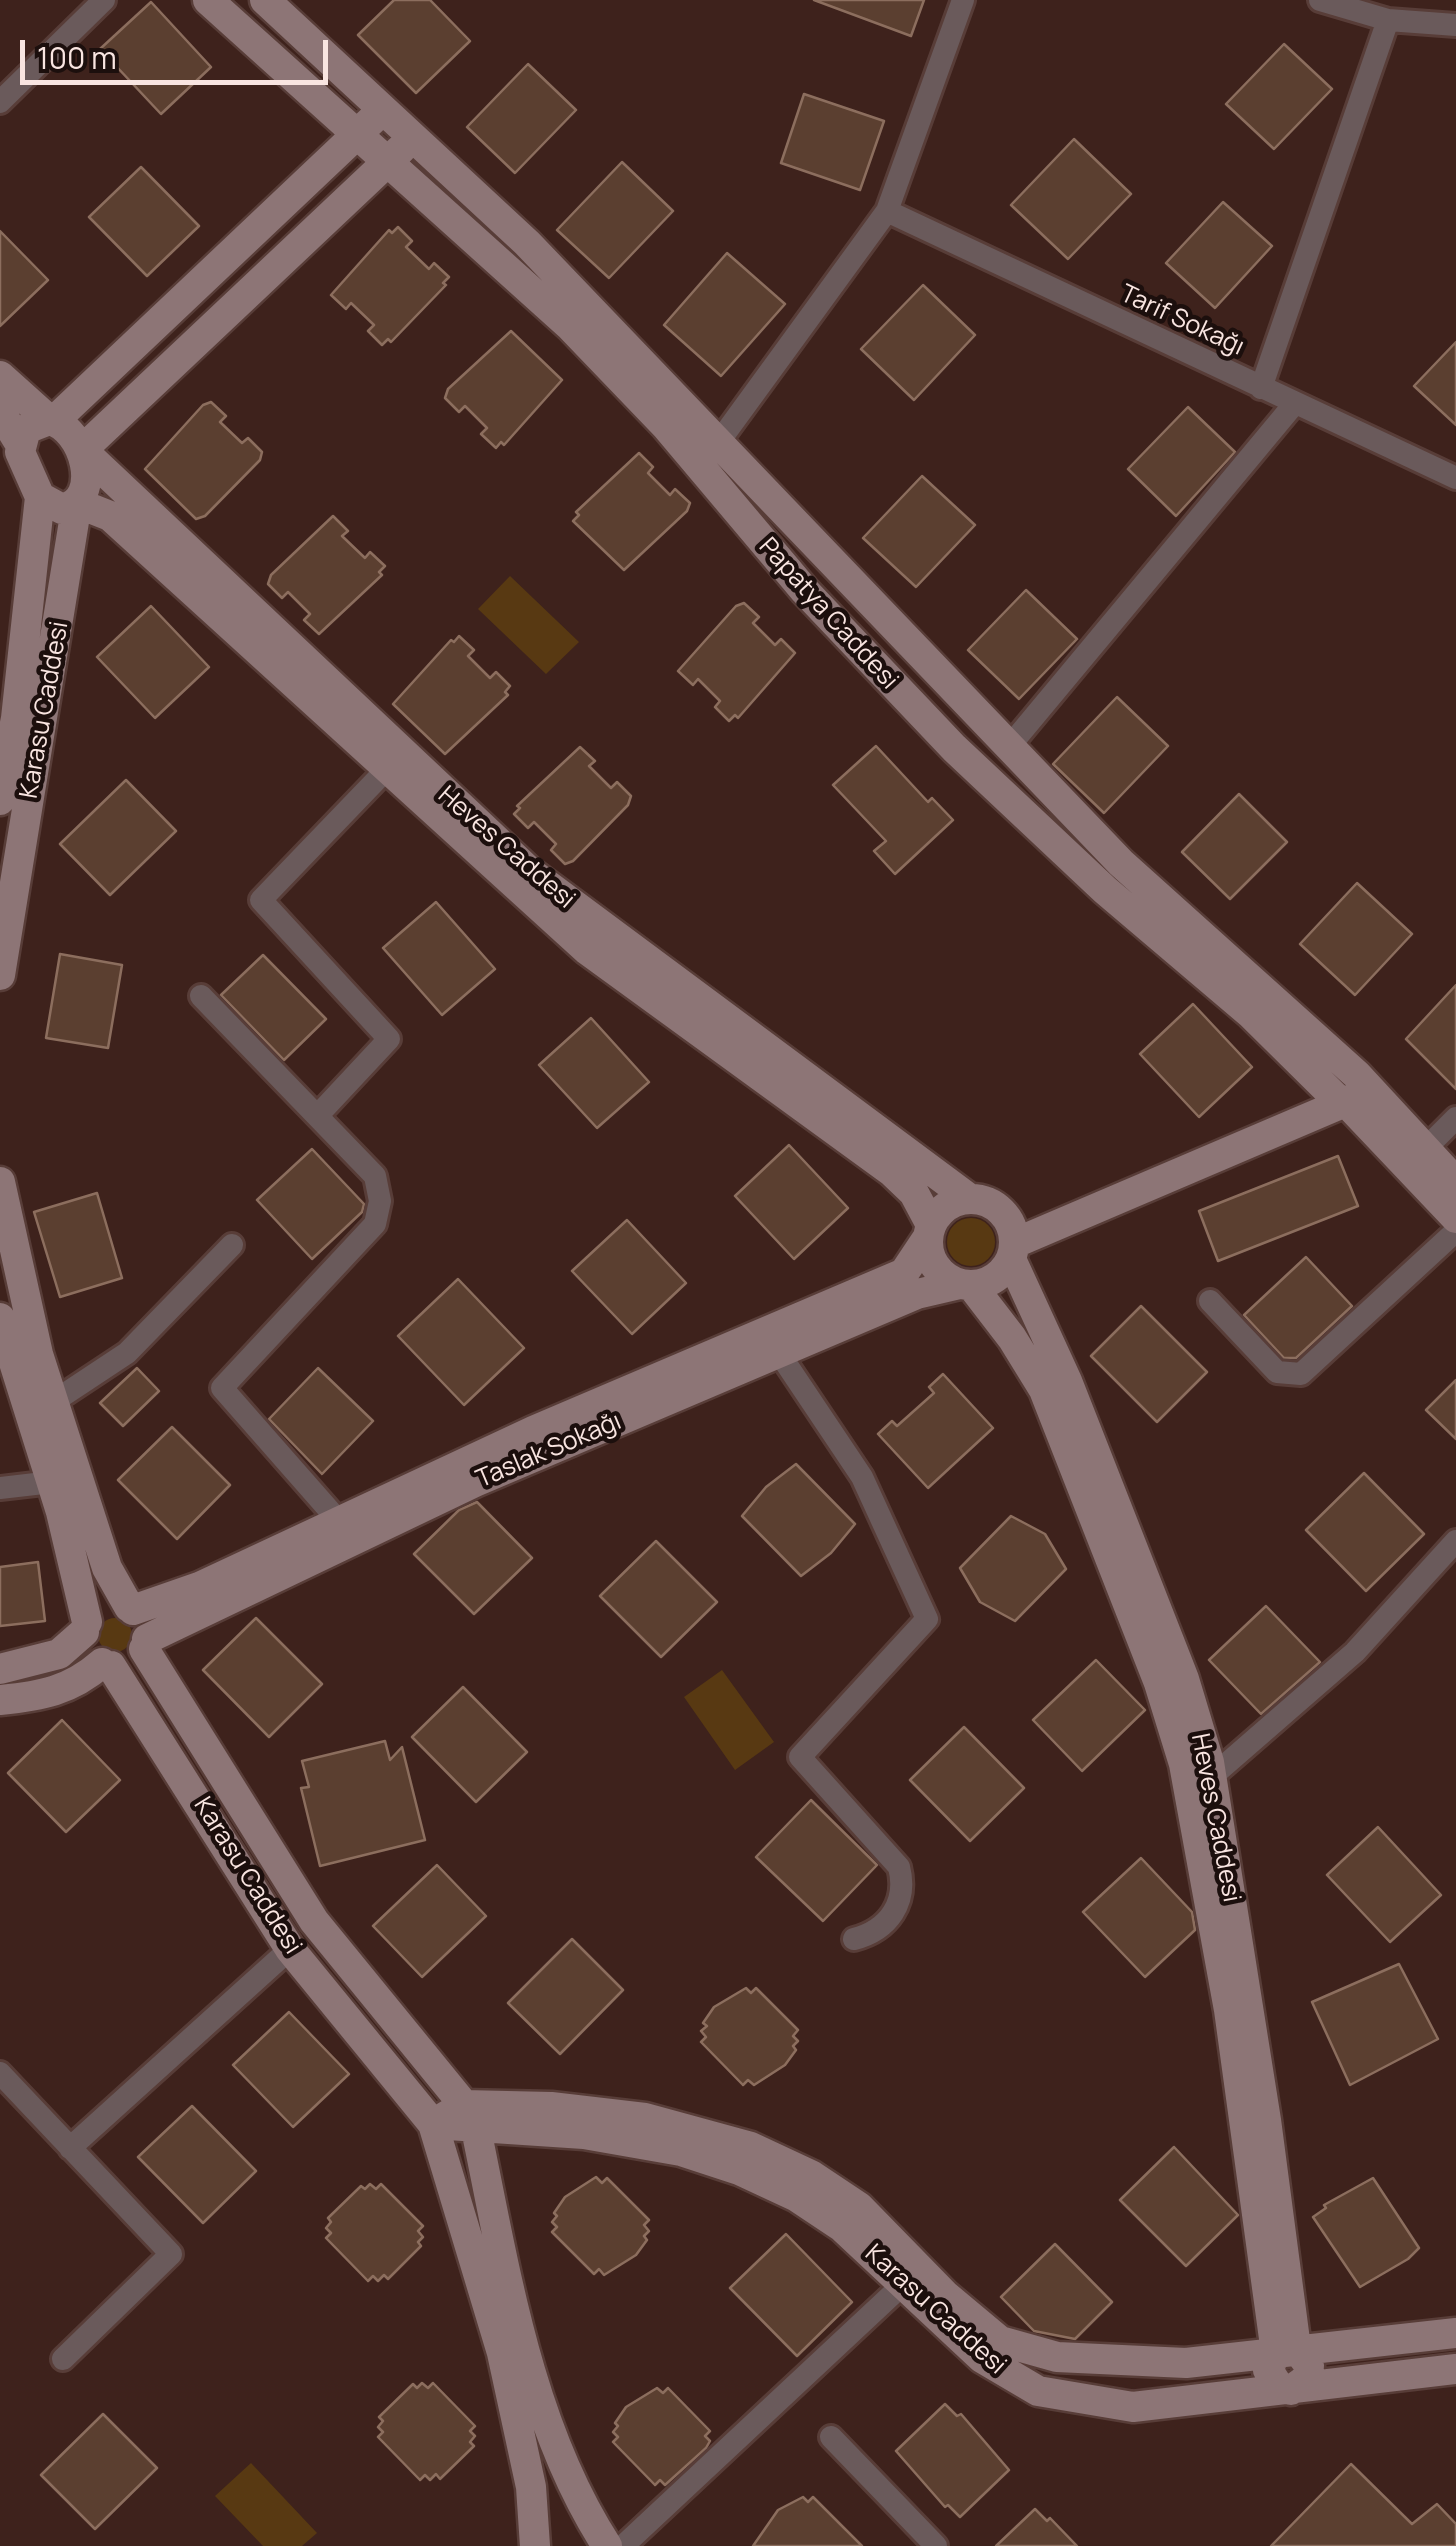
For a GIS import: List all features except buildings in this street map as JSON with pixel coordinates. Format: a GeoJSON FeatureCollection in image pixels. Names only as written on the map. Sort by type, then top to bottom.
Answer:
{"type":"FeatureCollection","features":[{"type":"Feature","properties":{"kind":"street"},"geometry":{"type":"LineString","coordinates":[[0,102],[104,0]]}},
{"type":"Feature","properties":{"kind":"street","name":"Papatya Caddesi"},"geometry":{"type":"LineString","coordinates":[[208,0],[360,134],[618,375],[805,591],[954,748],[1105,890],[1251,1014],[1425,1148],[1456,1182]]}},
{"type":"Feature","properties":{"kind":"street","name":"Papatya Caddesi"},"geometry":{"type":"LineString","coordinates":[[265,0],[528,244],[1008,748],[1348,1087],[1456,1218]]}},
{"type":"Feature","properties":{"kind":"street"},"geometry":{"type":"LineString","coordinates":[[718,443],[887,210],[964,0]]}},
{"type":"Feature","properties":{"kind":"street"},"geometry":{"type":"LineString","coordinates":[[1320,0],[1388,20],[1456,25]]}},
{"type":"Feature","properties":{"kind":"street"},"geometry":{"type":"LineString","coordinates":[[1261,388],[1388,20]]}},
{"type":"Feature","properties":{"kind":"street"},"geometry":{"type":"LineString","coordinates":[[20,444],[32,424],[51,420],[360,134],[382,109]]}},
{"type":"Feature","properties":{"kind":"street"},"geometry":{"type":"LineString","coordinates":[[82,450],[414,138]]}},
{"type":"Feature","properties":{"kind":"street","name":"Tarif Sokağı"},"geometry":{"type":"LineString","coordinates":[[887,210],[1456,478]]}},
{"type":"Feature","properties":{"kind":"street"},"geometry":{"type":"LineString","coordinates":[[0,376],[51,420],[64,426],[82,450],[86,491],[77,503],[53,507],[40,497],[20,444],[0,411]]}},
{"type":"Feature","properties":{"kind":"street"},"geometry":{"type":"LineString","coordinates":[[1008,748],[1296,403]]}},
{"type":"Feature","properties":{"kind":"street","name":"Heves Caddesi"},"geometry":{"type":"LineString","coordinates":[[82,450],[435,787],[530,872],[970,1199]]}},
{"type":"Feature","properties":{"kind":"street","name":"Karasu Caddesi"},"geometry":{"type":"LineString","coordinates":[[0,800],[40,497]]}},
{"type":"Feature","properties":{"kind":"street","name":"Heves Caddesi"},"geometry":{"type":"LineString","coordinates":[[77,503],[110,516],[586,949],[891,1171],[914,1193],[929,1231]]}},
{"type":"Feature","properties":{"kind":"street","name":"Karasu Caddesi"},"geometry":{"type":"LineString","coordinates":[[0,975],[77,503]]}},
{"type":"Feature","properties":{"kind":"street"},"geometry":{"type":"LineString","coordinates":[[319,1114],[389,1039],[261,900],[386,770]]}},
{"type":"Feature","properties":{"kind":"street"},"geometry":{"type":"LineString","coordinates":[[202,996],[375,1176],[380,1201],[375,1224],[222,1388],[337,1519]]}},
{"type":"Feature","properties":{"kind":"street"},"geometry":{"type":"LineString","coordinates":[[1012,1242],[994,1205],[970,1199],[947,1206],[929,1231],[932,1261],[948,1279],[966,1285],[995,1278],[1012,1242],[1348,1087]]}},
{"type":"Feature","properties":{"kind":"street"},"geometry":{"type":"LineString","coordinates":[[1425,1148],[1456,1118]]}},
{"type":"Feature","properties":{"kind":"street"},"geometry":{"type":"LineString","coordinates":[[0,1182],[24,1300],[53,1402],[108,1568],[131,1608],[143,1620],[145,1644],[130,1662],[107,1665],[79,1684],[54,1693],[0,1700]]}},
{"type":"Feature","properties":{"kind":"street","name":"Taslak Sokağı"},"geometry":{"type":"LineString","coordinates":[[131,1608],[198,1587],[337,1519],[904,1273],[929,1231]]}},
{"type":"Feature","properties":{"kind":"street"},"geometry":{"type":"LineString","coordinates":[[1210,1301],[1277,1372],[1300,1374],[1456,1231]]}},
{"type":"Feature","properties":{"kind":"street","name":"Heves Caddesi"},"geometry":{"type":"LineString","coordinates":[[1012,1242],[1184,1679],[1267,2281],[1286,2351]]}},
{"type":"Feature","properties":{"kind":"street"},"geometry":{"type":"LineString","coordinates":[[53,1402],[127,1353],[232,1244]]}},
{"type":"Feature","properties":{"kind":"street","name":"Heves Caddesi"},"geometry":{"type":"LineString","coordinates":[[966,1285],[1044,1390],[1201,1786],[1266,2120],[1286,2351]]}},
{"type":"Feature","properties":{"kind":"street","name":"Taslak Sokağı"},"geometry":{"type":"LineString","coordinates":[[145,1644],[474,1482],[917,1294],[966,1285]]}},
{"type":"Feature","properties":{"kind":"street"},"geometry":{"type":"LineString","coordinates":[[0,1318],[52,1482],[88,1650],[107,1665]]}},
{"type":"Feature","properties":{"kind":"street"},"geometry":{"type":"LineString","coordinates":[[778,1353],[862,1477],[927,1619],[800,1757],[899,1867],[902,1890],[895,1910],[875,1932],[854,1939]]}},
{"type":"Feature","properties":{"kind":"street"},"geometry":{"type":"LineString","coordinates":[[0,1488],[52,1482]]}},
{"type":"Feature","properties":{"kind":"street"},"geometry":{"type":"LineString","coordinates":[[1201,1786],[1355,1652],[1456,1541]]}},
{"type":"Feature","properties":{"kind":"street"},"geometry":{"type":"LineString","coordinates":[[0,1669],[59,1654],[110,1604],[131,1608]]}},
{"type":"Feature","properties":{"kind":"street","name":"Karasu Caddesi"},"geometry":{"type":"LineString","coordinates":[[145,1644],[314,1921],[470,2117],[551,2107],[646,2118],[751,2147],[836,2190],[881,2226],[912,2276],[982,2358],[1038,2391],[1133,2407],[1456,2369]]}},
{"type":"Feature","properties":{"kind":"street","name":"Karasu Caddesi"},"geometry":{"type":"LineString","coordinates":[[107,1665],[290,1949],[433,2124]]}},
{"type":"Feature","properties":{"kind":"street"},"geometry":{"type":"LineString","coordinates":[[70,2148],[290,1949]]}},
{"type":"Feature","properties":{"kind":"street"},"geometry":{"type":"LineString","coordinates":[[0,2074],[171,2254],[63,2358]]}},
{"type":"Feature","properties":{"kind":"street"},"geometry":{"type":"LineString","coordinates":[[535,2546],[531,2488],[502,2354],[433,2124],[470,2117],[533,2372],[569,2478],[607,2546]]}},
{"type":"Feature","properties":{"kind":"street"},"geometry":{"type":"LineString","coordinates":[[624,2546],[912,2276]]}},
{"type":"Feature","properties":{"kind":"street","name":"Karasu Caddesi"},"geometry":{"type":"LineString","coordinates":[[912,2276],[1000,2341],[1057,2357],[1168,2364],[1456,2333]]}},
{"type":"Feature","properties":{"kind":"street"},"geometry":{"type":"LineString","coordinates":[[1286,2351],[1307,2358],[1310,2372],[1304,2384],[1292,2390]]}},
{"type":"Feature","properties":{"kind":"street"},"geometry":{"type":"LineString","coordinates":[[831,2437],[936,2546]]}},
{"type":"Feature","properties":{"kind":"shaded area"},"geometry":{"type":"Polygon","coordinates":[[[510,576],[579,642],[546,674],[478,609],[510,576]]]}},
{"type":"Feature","properties":{"kind":"shaded area"},"geometry":{"type":"Polygon","coordinates":[[[971,1218],[988,1225],[995,1242],[988,1259],[971,1266],[954,1259],[947,1242],[954,1225],[971,1218]]]}},
{"type":"Feature","properties":{"kind":"shaded area"},"geometry":{"type":"Polygon","coordinates":[[[115,1618],[127,1623],[132,1635],[127,1647],[115,1652],[103,1647],[98,1635],[103,1623],[115,1618]]]}},
{"type":"Feature","properties":{"kind":"shaded area"},"geometry":{"type":"Polygon","coordinates":[[[722,1670],[774,1742],[735,1770],[684,1697],[722,1670]]]}},
{"type":"Feature","properties":{"kind":"shaded area"},"geometry":{"type":"Polygon","coordinates":[[[251,2463],[317,2533],[302,2546],[263,2546],[215,2496],[251,2463]]]}}]}
